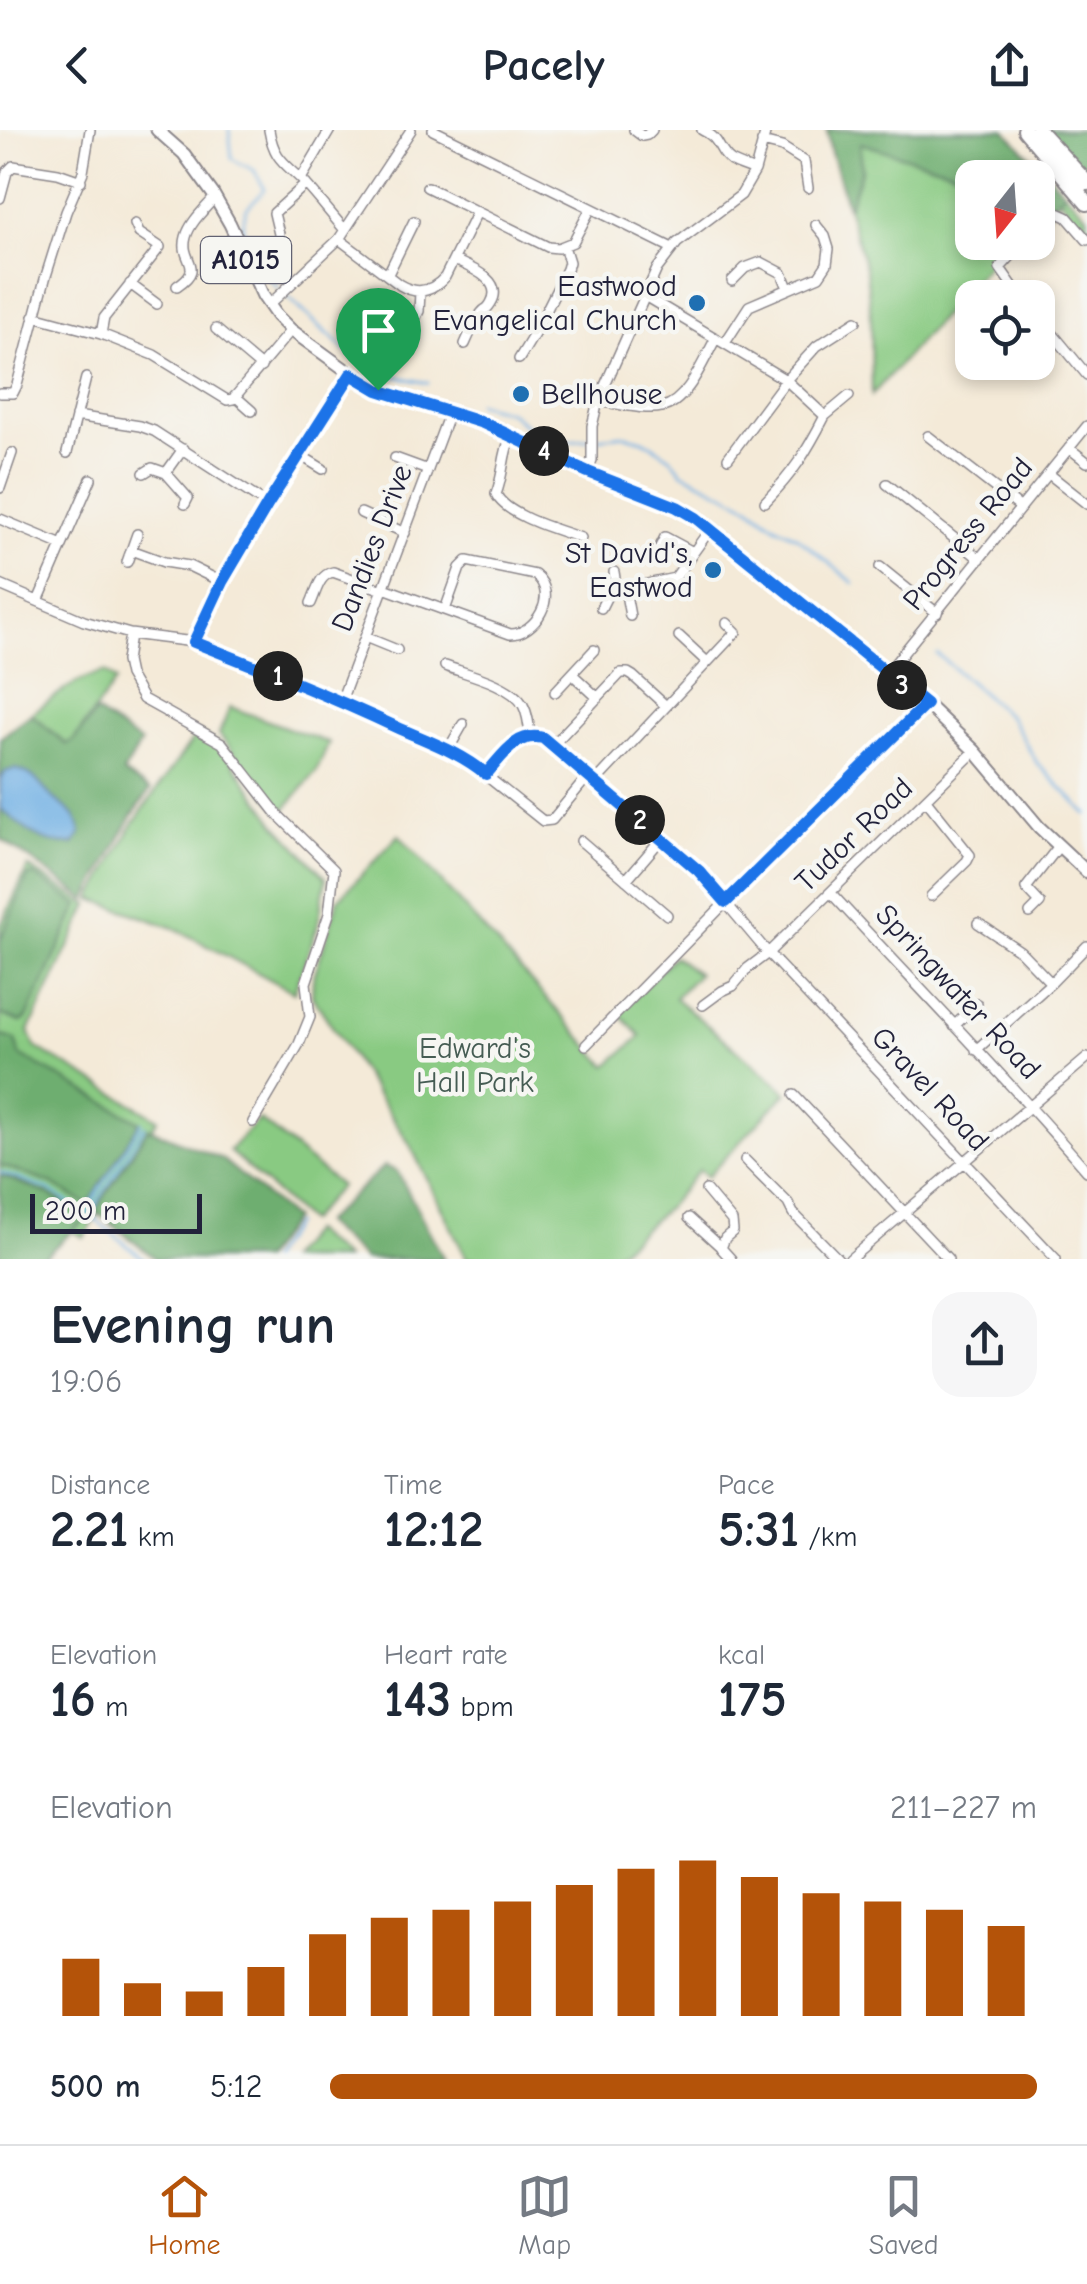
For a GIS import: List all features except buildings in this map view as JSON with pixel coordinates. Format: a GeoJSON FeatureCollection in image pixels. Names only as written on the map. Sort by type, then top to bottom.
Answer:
{"type":"FeatureCollection","features":[{"type":"Feature","properties":{"kind":"highway"},"geometry":{"type":"LineString","coordinates":[[1025,130],[1087,203]]}},
{"type":"Feature","properties":{"kind":"highway"},"geometry":{"type":"LineString","coordinates":[[1038,130],[1087,183]]}},
{"type":"Feature","properties":{"kind":"main road","name":"A1015"},"geometry":{"type":"LineString","coordinates":[[157,130],[184,154],[215,197],[269,305],[291,330],[378,390],[511,436],[677,507],[711,528],[926,704],[1087,872]]}},
{"type":"Feature","properties":{"kind":"street"},"geometry":{"type":"LineString","coordinates":[[3,394],[13,393],[18,385],[34,316],[66,212],[81,181],[90,130]]}},
{"type":"Feature","properties":{"kind":"street"},"geometry":{"type":"LineString","coordinates":[[269,130],[272,146],[286,167],[303,182],[342,234],[410,291],[420,292],[445,278],[477,212]]}},
{"type":"Feature","properties":{"kind":"street"},"geometry":{"type":"LineString","coordinates":[[278,234],[274,213],[303,182],[330,130]]}},
{"type":"Feature","properties":{"kind":"street"},"geometry":{"type":"LineString","coordinates":[[269,305],[342,234],[410,130]]}},
{"type":"Feature","properties":{"kind":"street"},"geometry":{"type":"LineString","coordinates":[[433,130],[446,133],[672,248]]}},
{"type":"Feature","properties":{"kind":"street"},"geometry":{"type":"LineString","coordinates":[[634,130],[642,136],[652,130]]}},
{"type":"Feature","properties":{"kind":"street"},"geometry":{"type":"LineString","coordinates":[[702,130],[716,139],[731,161],[755,171]]}},
{"type":"Feature","properties":{"kind":"street"},"geometry":{"type":"LineString","coordinates":[[588,472],[598,401],[660,262],[672,248],[734,203],[755,171],[766,130]]}},
{"type":"Feature","properties":{"kind":"street"},"geometry":{"type":"LineString","coordinates":[[762,142],[782,147],[804,161],[808,188]]}},
{"type":"Feature","properties":{"kind":"street"},"geometry":{"type":"LineString","coordinates":[[0,198],[2,180],[9,168],[18,165],[81,181]]}},
{"type":"Feature","properties":{"kind":"street"},"geometry":{"type":"LineString","coordinates":[[427,187],[435,197],[477,212],[548,247],[573,242],[591,208]]}},
{"type":"Feature","properties":{"kind":"street"},"geometry":{"type":"LineString","coordinates":[[177,286],[192,274],[186,235],[215,197]]}},
{"type":"Feature","properties":{"kind":"street"},"geometry":{"type":"LineString","coordinates":[[1055,214],[1067,217],[1087,240]]}},
{"type":"Feature","properties":{"kind":"street"},"geometry":{"type":"LineString","coordinates":[[101,334],[104,318],[160,247],[139,232],[135,224]]}},
{"type":"Feature","properties":{"kind":"street"},"geometry":{"type":"LineString","coordinates":[[388,274],[410,224]]}},
{"type":"Feature","properties":{"kind":"street"},"geometry":{"type":"LineString","coordinates":[[598,401],[660,408],[674,403],[748,306],[819,276],[828,264],[829,248],[816,225]]}},
{"type":"Feature","properties":{"kind":"street"},"geometry":{"type":"LineString","coordinates":[[519,359],[569,262],[564,246]]}},
{"type":"Feature","properties":{"kind":"street"},"geometry":{"type":"LineString","coordinates":[[454,260],[484,275],[492,284],[494,295],[464,344]]}},
{"type":"Feature","properties":{"kind":"street"},"geometry":{"type":"LineString","coordinates":[[1007,260],[1000,268],[1009,280]]}},
{"type":"Feature","properties":{"kind":"street"},"geometry":{"type":"LineString","coordinates":[[732,281],[745,268],[761,262],[782,273],[788,288]]}},
{"type":"Feature","properties":{"kind":"street"},"geometry":{"type":"LineString","coordinates":[[130,284],[157,304]]}},
{"type":"Feature","properties":{"kind":"street"},"geometry":{"type":"LineString","coordinates":[[379,333],[395,341],[405,340],[419,311],[420,292]]}},
{"type":"Feature","properties":{"kind":"street"},"geometry":{"type":"LineString","coordinates":[[643,295],[786,380],[825,416]]}},
{"type":"Feature","properties":{"kind":"street"},"geometry":{"type":"LineString","coordinates":[[34,316],[101,334],[154,355],[227,400],[235,396],[291,330]]}},
{"type":"Feature","properties":{"kind":"street"},"geometry":{"type":"LineString","coordinates":[[728,458],[786,380],[817,346],[856,321]]}},
{"type":"Feature","properties":{"kind":"street"},"geometry":{"type":"LineString","coordinates":[[216,329],[261,367]]}},
{"type":"Feature","properties":{"kind":"street"},"geometry":{"type":"LineString","coordinates":[[1055,338],[1087,375]]}},
{"type":"Feature","properties":{"kind":"street"},"geometry":{"type":"LineString","coordinates":[[194,642],[222,582],[351,374]]}},
{"type":"Feature","properties":{"kind":"street"},"geometry":{"type":"LineString","coordinates":[[67,453],[86,378]]}},
{"type":"Feature","properties":{"kind":"street"},"geometry":{"type":"LineString","coordinates":[[235,396],[252,411]]}},
{"type":"Feature","properties":{"kind":"street"},"geometry":{"type":"LineString","coordinates":[[765,502],[807,452],[825,416],[849,396]]}},
{"type":"Feature","properties":{"kind":"street","name":"Dandies Drive"},"geometry":{"type":"LineString","coordinates":[[341,702],[450,412]]}},
{"type":"Feature","properties":{"kind":"street"},"geometry":{"type":"LineString","coordinates":[[76,416],[154,431],[268,504]]}},
{"type":"Feature","properties":{"kind":"street","name":"Progress Road"},"geometry":{"type":"LineString","coordinates":[[888,673],[1087,426]]}},
{"type":"Feature","properties":{"kind":"street"},"geometry":{"type":"LineString","coordinates":[[511,436],[504,451],[504,476],[491,494],[506,507],[540,524],[581,538]]}},
{"type":"Feature","properties":{"kind":"street"},"geometry":{"type":"LineString","coordinates":[[928,436],[1021,508]]}},
{"type":"Feature","properties":{"kind":"street"},"geometry":{"type":"LineString","coordinates":[[1069,448],[1087,462]]}},
{"type":"Feature","properties":{"kind":"street"},"geometry":{"type":"LineString","coordinates":[[166,472],[183,449]]}},
{"type":"Feature","properties":{"kind":"street"},"geometry":{"type":"LineString","coordinates":[[300,454],[323,469]]}},
{"type":"Feature","properties":{"kind":"street"},"geometry":{"type":"LineString","coordinates":[[0,488],[7,456]]}},
{"type":"Feature","properties":{"kind":"street"},"geometry":{"type":"LineString","coordinates":[[395,458],[428,470]]}},
{"type":"Feature","properties":{"kind":"street"},"geometry":{"type":"LineString","coordinates":[[144,473],[152,468],[166,472],[188,498],[184,504]]}},
{"type":"Feature","properties":{"kind":"street"},"geometry":{"type":"LineString","coordinates":[[1049,474],[1087,504]]}},
{"type":"Feature","properties":{"kind":"street"},"geometry":{"type":"LineString","coordinates":[[38,600],[91,479]]}},
{"type":"Feature","properties":{"kind":"street"},"geometry":{"type":"LineString","coordinates":[[887,484],[980,559]]}},
{"type":"Feature","properties":{"kind":"street"},"geometry":{"type":"LineString","coordinates":[[361,514],[405,533]]}},
{"type":"Feature","properties":{"kind":"street"},"geometry":{"type":"LineString","coordinates":[[0,519],[62,545]]}},
{"type":"Feature","properties":{"kind":"street"},"geometry":{"type":"LineString","coordinates":[[601,608],[608,593],[676,578],[711,528]]}},
{"type":"Feature","properties":{"kind":"street"},"geometry":{"type":"LineString","coordinates":[[126,562],[136,534]]}},
{"type":"Feature","properties":{"kind":"street"},"geometry":{"type":"LineString","coordinates":[[655,556],[665,536],[693,552]]}},
{"type":"Feature","properties":{"kind":"street"},"geometry":{"type":"LineString","coordinates":[[131,550],[189,566],[222,582]]}},
{"type":"Feature","properties":{"kind":"street"},"geometry":{"type":"LineString","coordinates":[[312,603],[321,578],[334,572],[510,634],[520,634],[544,607],[547,591],[535,575],[467,561],[460,568],[446,610]]}},
{"type":"Feature","properties":{"kind":"street"},"geometry":{"type":"LineString","coordinates":[[880,567],[937,613]]}},
{"type":"Feature","properties":{"kind":"street"},"geometry":{"type":"LineString","coordinates":[[614,572],[630,616]]}},
{"type":"Feature","properties":{"kind":"street"},"geometry":{"type":"LineString","coordinates":[[0,584],[84,620],[130,634],[194,642],[341,702],[469,762],[546,822],[736,632],[728,623]]}},
{"type":"Feature","properties":{"kind":"street"},"geometry":{"type":"LineString","coordinates":[[130,634],[126,661],[143,700],[222,742],[279,816],[334,870],[328,914],[306,983],[310,1017],[253,1122]]}},
{"type":"Feature","properties":{"kind":"street"},"geometry":{"type":"LineString","coordinates":[[679,636],[707,662]]}},
{"type":"Feature","properties":{"kind":"street"},"geometry":{"type":"LineString","coordinates":[[365,637],[397,650]]}},
{"type":"Feature","properties":{"kind":"street"},"geometry":{"type":"LineString","coordinates":[[555,692],[594,650]]}},
{"type":"Feature","properties":{"kind":"street"},"geometry":{"type":"LineString","coordinates":[[445,666],[516,696],[526,710],[530,736]]}},
{"type":"Feature","properties":{"kind":"street"},"geometry":{"type":"LineString","coordinates":[[486,774],[513,744],[530,736],[553,745],[625,672],[666,706]]}},
{"type":"Feature","properties":{"kind":"street"},"geometry":{"type":"LineString","coordinates":[[572,674],[598,698]]}},
{"type":"Feature","properties":{"kind":"street"},"geometry":{"type":"LineString","coordinates":[[586,1046],[926,704]]}},
{"type":"Feature","properties":{"kind":"street"},"geometry":{"type":"LineString","coordinates":[[448,750],[464,724]]}},
{"type":"Feature","properties":{"kind":"street","name":"Gravel Road"},"geometry":{"type":"LineString","coordinates":[[553,745],[706,877],[768,953],[1056,1259]]}},
{"type":"Feature","properties":{"kind":"street","name":"Tudor Road"},"geometry":{"type":"LineString","coordinates":[[703,1006],[768,953],[975,752]]}},
{"type":"Feature","properties":{"kind":"street"},"geometry":{"type":"LineString","coordinates":[[926,800],[970,855],[931,896]]}},
{"type":"Feature","properties":{"kind":"street"},"geometry":{"type":"LineString","coordinates":[[626,880],[662,838]]}},
{"type":"Feature","properties":{"kind":"street"},"geometry":{"type":"LineString","coordinates":[[581,841],[667,915]]}},
{"type":"Feature","properties":{"kind":"street"},"geometry":{"type":"LineString","coordinates":[[1026,888],[1059,846]]}},
{"type":"Feature","properties":{"kind":"street"},"geometry":{"type":"LineString","coordinates":[[1017,879],[1040,903],[1030,913]]}},
{"type":"Feature","properties":{"kind":"street","name":"Springwater Road"},"geometry":{"type":"LineString","coordinates":[[831,893],[1087,1171]]}},
{"type":"Feature","properties":{"kind":"street"},"geometry":{"type":"LineString","coordinates":[[978,923],[1020,951],[1051,983]]}},
{"type":"Feature","properties":{"kind":"street"},"geometry":{"type":"LineString","coordinates":[[976,1050],[1087,946]]}},
{"type":"Feature","properties":{"kind":"street"},"geometry":{"type":"LineString","coordinates":[[954,1026],[976,1004]]}},
{"type":"Feature","properties":{"kind":"street"},"geometry":{"type":"LineString","coordinates":[[850,1259],[1087,1058]]}},
{"type":"Feature","properties":{"kind":"street"},"geometry":{"type":"LineString","coordinates":[[794,1095],[948,1259]]}},
{"type":"Feature","properties":{"kind":"street"},"geometry":{"type":"LineString","coordinates":[[745,1160],[838,1259]]}},
{"type":"Feature","properties":{"kind":"street"},"geometry":{"type":"LineString","coordinates":[[706,1190],[732,1221],[733,1231],[722,1248]]}},
{"type":"Feature","properties":{"kind":"street"},"geometry":{"type":"LineString","coordinates":[[689,1218],[731,1259]]}},
{"type":"Feature","properties":{"kind":"green space"},"geometry":{"type":"Polygon","coordinates":[[[827,130],[1005,130],[1034,160],[955,160],[955,260],[992,260],[974,280],[955,280],[955,302],[872,395],[866,271],[827,130]]]}},
{"type":"Feature","properties":{"kind":"green space"},"geometry":{"type":"Polygon","coordinates":[[[827,130],[1005,130],[1034,160],[955,160],[955,172],[860,143],[862,169],[848,208],[827,130]]]}},
{"type":"Feature","properties":{"kind":"green space"},"geometry":{"type":"Polygon","coordinates":[[[1046,130],[1087,130],[1087,175],[1046,130]]]}},
{"type":"Feature","properties":{"kind":"green space"},"geometry":{"type":"Polygon","coordinates":[[[1055,182],[1087,215],[1087,232],[1059,198],[1055,202],[1055,182]]]}},
{"type":"Feature","properties":{"kind":"green space"},"geometry":{"type":"Polygon","coordinates":[[[1055,182],[1065,193],[1055,203],[1055,182]]]}},
{"type":"Feature","properties":{"kind":"green space"},"geometry":{"type":"Polygon","coordinates":[[[105,672],[116,681],[73,741],[66,744],[31,714],[75,683],[105,672]]]}},
{"type":"Feature","properties":{"kind":"green space"},"geometry":{"type":"Polygon","coordinates":[[[230,707],[329,743],[316,772],[281,814],[219,734],[230,707]]]}},
{"type":"Feature","properties":{"kind":"green space"},"geometry":{"type":"Polygon","coordinates":[[[96,712],[141,743],[123,773],[150,790],[87,900],[0,838],[0,738],[31,714],[66,744],[73,741],[96,712]]]}},
{"type":"Feature","properties":{"kind":"green space"},"geometry":{"type":"Polygon","coordinates":[[[198,732],[220,744],[277,825],[326,878],[318,925],[294,992],[174,928],[92,899],[134,822],[198,732]]]}},
{"type":"Feature","properties":{"kind":"green space","name":"Edward's Hall Park"},"geometry":{"type":"Polygon","coordinates":[[[399,835],[607,1066],[641,1036],[618,1013],[674,956],[698,974],[675,998],[787,1092],[707,1177],[699,1170],[667,1208],[609,1259],[467,1259],[409,1143],[312,996],[313,979],[338,900],[399,835]]]}},
{"type":"Feature","properties":{"kind":"green space"},"geometry":{"type":"Polygon","coordinates":[[[28,867],[89,905],[29,1031],[35,1047],[158,1119],[84,1237],[0,1196],[0,927],[28,867]]]}},
{"type":"Feature","properties":{"kind":"green space"},"geometry":{"type":"Polygon","coordinates":[[[34,875],[79,905],[27,1018],[21,1022],[0,1014],[0,940],[28,876],[34,875]]]}},
{"type":"Feature","properties":{"kind":"green space"},"geometry":{"type":"Polygon","coordinates":[[[0,1035],[16,1040],[20,1055],[140,1122],[88,1205],[52,1184],[0,1165],[0,1035]]]}},
{"type":"Feature","properties":{"kind":"green space"},"geometry":{"type":"Polygon","coordinates":[[[259,1119],[340,1186],[308,1222],[229,1151],[259,1119]]]}},
{"type":"Feature","properties":{"kind":"green space"},"geometry":{"type":"Polygon","coordinates":[[[148,1128],[222,1159],[293,1219],[263,1259],[156,1259],[95,1211],[148,1128]]]}},
{"type":"Feature","properties":{"kind":"green space"},"geometry":{"type":"Polygon","coordinates":[[[384,1166],[397,1171],[444,1259],[364,1259],[323,1223],[384,1166]]]}},
{"type":"Feature","properties":{"kind":"green space"},"geometry":{"type":"Polygon","coordinates":[[[0,1175],[49,1194],[87,1218],[42,1259],[0,1259],[0,1175]]]}},
{"type":"Feature","properties":{"kind":"green space"},"geometry":{"type":"Polygon","coordinates":[[[311,1231],[345,1259],[287,1259],[311,1231]]]}},
{"type":"Feature","properties":{"kind":"water"},"geometry":{"type":"Polygon","coordinates":[[[16,769],[34,778],[73,814],[81,834],[74,844],[42,839],[0,808],[0,780],[6,771],[16,769]]]}},
{"type":"Feature","properties":{"kind":"waterway"},"geometry":{"type":"LineString","coordinates":[[229,130],[232,159],[254,170],[265,189],[246,209],[242,228],[267,276],[278,288]]}},
{"type":"Feature","properties":{"kind":"waterway"},"geometry":{"type":"LineString","coordinates":[[284,294],[351,355],[384,374],[428,383]]}},
{"type":"Feature","properties":{"kind":"waterway"},"geometry":{"type":"LineString","coordinates":[[477,403],[510,412],[556,442],[589,439]]}},
{"type":"Feature","properties":{"kind":"waterway"},"geometry":{"type":"LineString","coordinates":[[597,438],[625,435],[643,440],[670,457],[682,472],[747,505],[796,536],[854,583]]}},
{"type":"Feature","properties":{"kind":"waterway"},"geometry":{"type":"LineString","coordinates":[[937,654],[1011,718],[1037,763],[1087,814]]}},
{"type":"Feature","properties":{"kind":"waterway"},"geometry":{"type":"LineString","coordinates":[[87,1210],[142,1122]]}},
{"type":"Feature","properties":{"kind":"waterway"},"geometry":{"type":"LineString","coordinates":[[90,1214],[145,1126]]}},
{"type":"Feature","properties":{"kind":"waterway"},"geometry":{"type":"LineString","coordinates":[[0,1172],[49,1190],[87,1213],[144,1259]]}},
{"type":"Feature","properties":{"kind":"waterway"},"geometry":{"type":"LineString","coordinates":[[269,1259],[294,1224]]}},
{"type":"Feature","properties":{"kind":"place","name":"Eastwood Evangelical Church"},"geometry":{"type":"Point","coordinates":[697,303]}},
{"type":"Feature","properties":{"kind":"place","name":"Bellhouse"},"geometry":{"type":"Point","coordinates":[521,394]}},
{"type":"Feature","properties":{"kind":"place","name":"St David's, Eastwod"},"geometry":{"type":"Point","coordinates":[713,570]}},
{"type":"Feature","properties":{"kind":"route"},"geometry":{"type":"LineString","coordinates":[[351,374],[378,390],[483,423],[588,472],[677,507],[728,542],[926,704],[726,902],[699,871],[543,738],[526,736],[517,741],[486,774],[448,750],[194,642],[222,582],[351,374]]}}]}
